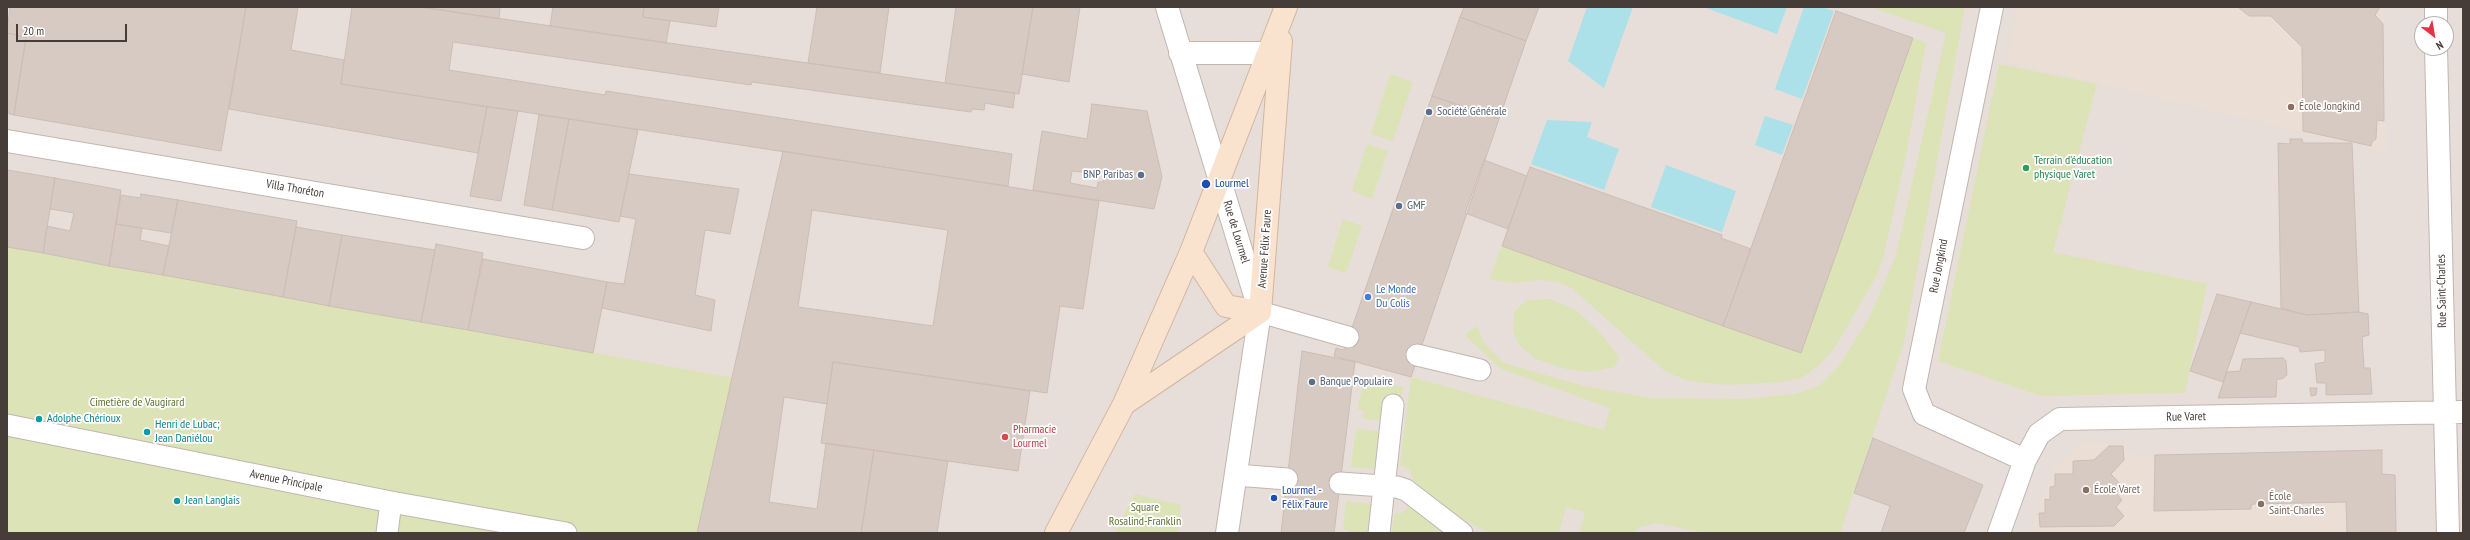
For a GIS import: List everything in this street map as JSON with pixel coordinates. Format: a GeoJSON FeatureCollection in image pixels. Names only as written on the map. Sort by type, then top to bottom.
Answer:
{"type":"FeatureCollection","features":[{"type":"Feature","properties":{"kind":"street","name":"Rue de Lourmel"},"geometry":{"type":"LineString","coordinates":[[1167,7],[1260,312],[1227,533]]}},
{"type":"Feature","properties":{"kind":"street","name":"Rue Jongkind"},"geometry":{"type":"LineString","coordinates":[[1992,7],[1914,389],[1924,414],[2025,460]]}},
{"type":"Feature","properties":{"kind":"street","name":"Avenue Félix Faure"},"geometry":{"type":"LineString","coordinates":[[1056,533],[1124,404],[1191,252],[1284,14]]}},
{"type":"Feature","properties":{"kind":"street","name":"Avenue Félix Faure"},"geometry":{"type":"LineString","coordinates":[[1124,404],[1260,312],[1284,14]]}},
{"type":"Feature","properties":{"kind":"street"},"geometry":{"type":"LineString","coordinates":[[1180,53],[1269,53]]}},
{"type":"Feature","properties":{"kind":"street","name":"Rue Saint-Charles"},"geometry":{"type":"LineString","coordinates":[[2436,56],[2454,412],[2448,533]]}},
{"type":"Feature","properties":{"kind":"street","name":"Villa Thoréton"},"geometry":{"type":"LineString","coordinates":[[7,141],[583,238]]}},
{"type":"Feature","properties":{"kind":"street"},"geometry":{"type":"LineString","coordinates":[[1191,252],[1226,306],[1260,312]]}},
{"type":"Feature","properties":{"kind":"street","name":"Rue Varet"},"geometry":{"type":"LineString","coordinates":[[1999,533],[2025,460],[2039,434],[2060,419],[2454,412]]}},
{"type":"Feature","properties":{"kind":"lane"},"geometry":{"type":"LineString","coordinates":[[1260,312],[1348,337]]}},
{"type":"Feature","properties":{"kind":"lane"},"geometry":{"type":"LineString","coordinates":[[1417,355],[1480,370]]}},
{"type":"Feature","properties":{"kind":"lane"},"geometry":{"type":"LineString","coordinates":[[1379,533],[1393,405]]}},
{"type":"Feature","properties":{"kind":"lane","name":"Avenue Principale"},"geometry":{"type":"LineString","coordinates":[[7,424],[391,502],[566,533]]}},
{"type":"Feature","properties":{"kind":"lane"},"geometry":{"type":"LineString","coordinates":[[1236,475],[1288,479]]}},
{"type":"Feature","properties":{"kind":"lane"},"geometry":{"type":"LineString","coordinates":[[1340,482],[1384,486],[1406,490],[1462,533]]}},
{"type":"Feature","properties":{"kind":"lane"},"geometry":{"type":"LineString","coordinates":[[387,533],[391,502]]}},
{"type":"Feature","properties":{"kind":"shaded area"},"geometry":{"type":"Polygon","coordinates":[[[7,7],[2463,7],[2463,533],[7,533],[7,7]]]}},
{"type":"Feature","properties":{"kind":"shaded area","name":"École Jongkind"},"geometry":{"type":"Polygon","coordinates":[[[2018,7],[2384,7],[2386,152],[2006,61],[2018,7]]]}},
{"type":"Feature","properties":{"kind":"shaded area","name":"École Saint-Charles"},"geometry":{"type":"Polygon","coordinates":[[[2080,443],[2126,445],[2127,454],[2155,455],[2382,450],[2382,474],[2395,475],[2396,533],[2030,533],[2053,468],[2080,443]]]}},
{"type":"Feature","properties":{"kind":"green space"},"geometry":{"type":"Polygon","coordinates":[[[1871,7],[1965,7],[1904,342],[1840,533],[1706,533],[1657,523],[1640,527],[1632,533],[1579,533],[1585,512],[1566,507],[1559,533],[1489,533],[1450,512],[1413,480],[1410,470],[1400,465],[1411,377],[1604,430],[1610,408],[1501,369],[1465,335],[1477,326],[1484,343],[1504,363],[1584,386],[1650,398],[1744,399],[1795,394],[1819,386],[1839,366],[1870,316],[1896,255],[1946,33],[1871,7]]]}},
{"type":"Feature","properties":{"kind":"green space"},"geometry":{"type":"Polygon","coordinates":[[[1913,38],[1926,43],[1906,156],[1883,258],[1878,273],[1834,349],[1818,366],[1801,378],[1782,382],[1727,385],[1689,381],[1666,372],[1572,288],[1557,282],[1541,280],[1513,283],[1489,279],[1502,246],[1801,353],[1913,38]]]}},
{"type":"Feature","properties":{"kind":"green space","name":"Terrain d'éducation physique Varet"},"geometry":{"type":"Polygon","coordinates":[[[1999,64],[2097,84],[2053,252],[2207,284],[2185,393],[2041,396],[1938,361],[1999,64]]]}},
{"type":"Feature","properties":{"kind":"green space"},"geometry":{"type":"Polygon","coordinates":[[[1390,74],[1413,82],[1393,141],[1371,134],[1390,74]]]}},
{"type":"Feature","properties":{"kind":"green space"},"geometry":{"type":"Polygon","coordinates":[[[1367,144],[1388,151],[1372,199],[1352,191],[1367,144]]]}},
{"type":"Feature","properties":{"kind":"green space"},"geometry":{"type":"Polygon","coordinates":[[[1343,219],[1362,226],[1346,273],[1328,267],[1343,219]]]}},
{"type":"Feature","properties":{"kind":"green space","name":"Cimetière de Vaugirard"},"geometry":{"type":"Polygon","coordinates":[[[7,247],[734,378],[697,533],[7,533],[7,247]]]}},
{"type":"Feature","properties":{"kind":"green space"},"geometry":{"type":"Polygon","coordinates":[[[1550,299],[1576,310],[1601,334],[1619,356],[1615,367],[1589,372],[1566,369],[1536,359],[1519,345],[1513,331],[1514,312],[1527,300],[1550,299]]]}},
{"type":"Feature","properties":{"kind":"green space"},"geometry":{"type":"Polygon","coordinates":[[[1364,382],[1404,387],[1399,401],[1385,400],[1380,421],[1362,418],[1364,411],[1357,409],[1364,382]]]}},
{"type":"Feature","properties":{"kind":"green space"},"geometry":{"type":"Polygon","coordinates":[[[1356,429],[1379,431],[1374,469],[1351,467],[1356,429]]]}},
{"type":"Feature","properties":{"kind":"green space","name":"Square Rosalind-Franklin"},"geometry":{"type":"Polygon","coordinates":[[[1135,494],[1181,505],[1177,533],[1115,533],[1135,494]]]}},
{"type":"Feature","properties":{"kind":"green space"},"geometry":{"type":"Polygon","coordinates":[[[1346,501],[1371,504],[1367,533],[1349,533],[1349,530],[1343,530],[1346,501]]]}},
{"type":"Feature","properties":{"kind":"green space"},"geometry":{"type":"Polygon","coordinates":[[[1409,505],[1442,533],[1392,533],[1394,514],[1403,513],[1409,505]]]}},
{"type":"Feature","properties":{"kind":"water"},"geometry":{"type":"Polygon","coordinates":[[[1587,7],[1633,7],[1604,88],[1568,61],[1587,7]]]}},
{"type":"Feature","properties":{"kind":"water"},"geometry":{"type":"Polygon","coordinates":[[[1703,7],[1787,7],[1777,34],[1703,7]]]}},
{"type":"Feature","properties":{"kind":"water"},"geometry":{"type":"Polygon","coordinates":[[[1804,7],[1822,7],[1834,11],[1802,99],[1775,89],[1804,7]]]}},
{"type":"Feature","properties":{"kind":"water"},"geometry":{"type":"Polygon","coordinates":[[[1765,116],[1793,125],[1782,155],[1755,145],[1765,116]]]}},
{"type":"Feature","properties":{"kind":"water"},"geometry":{"type":"Polygon","coordinates":[[[1547,120],[1592,122],[1587,137],[1619,149],[1604,190],[1531,164],[1547,120]]]}},
{"type":"Feature","properties":{"kind":"water"},"geometry":{"type":"Polygon","coordinates":[[[1666,165],[1736,191],[1722,232],[1651,207],[1666,165]]]}},
{"type":"Feature","properties":{"kind":"building"},"geometry":{"type":"Polygon","coordinates":[[[10,7],[246,7],[221,151],[14,115],[26,37],[7,33],[10,7]]]}},
{"type":"Feature","properties":{"kind":"building"},"geometry":{"type":"Polygon","coordinates":[[[246,7],[298,7],[291,50],[344,60],[341,84],[487,107],[478,153],[229,109],[246,7]]]}},
{"type":"Feature","properties":{"kind":"building"},"geometry":{"type":"Polygon","coordinates":[[[352,7],[420,7],[1015,93],[1013,108],[985,103],[984,110],[972,109],[971,112],[752,82],[751,85],[453,42],[449,70],[605,95],[606,91],[1012,154],[1008,186],[341,84],[352,7]]]}},
{"type":"Feature","properties":{"kind":"building"},"geometry":{"type":"Polygon","coordinates":[[[421,7],[500,7],[499,19],[421,7]]]}},
{"type":"Feature","properties":{"kind":"building"},"geometry":{"type":"Polygon","coordinates":[[[553,7],[644,7],[643,17],[670,21],[666,43],[550,26],[553,7]]]}},
{"type":"Feature","properties":{"kind":"building"},"geometry":{"type":"Polygon","coordinates":[[[644,7],[719,7],[716,27],[643,17],[644,7]]]}},
{"type":"Feature","properties":{"kind":"building"},"geometry":{"type":"Polygon","coordinates":[[[817,7],[889,7],[880,73],[808,63],[817,7]]]}},
{"type":"Feature","properties":{"kind":"building"},"geometry":{"type":"Polygon","coordinates":[[[956,7],[1033,7],[1019,94],[945,83],[956,7]]]}},
{"type":"Feature","properties":{"kind":"building"},"geometry":{"type":"Polygon","coordinates":[[[1033,7],[1080,7],[1069,82],[1022,74],[1033,7]]]}},
{"type":"Feature","properties":{"kind":"building"},"geometry":{"type":"Polygon","coordinates":[[[1464,7],[1539,7],[1526,41],[1460,17],[1464,7]]]}},
{"type":"Feature","properties":{"kind":"building"},"geometry":{"type":"Polygon","coordinates":[[[2238,7],[2380,7],[2375,15],[2383,24],[2384,121],[2377,120],[2376,139],[2372,142],[2371,146],[2303,131],[2302,47],[2271,16],[2249,16],[2238,7]]]}},
{"type":"Feature","properties":{"kind":"building"},"geometry":{"type":"Polygon","coordinates":[[[1836,11],[1913,38],[1801,353],[1723,326],[1836,11]]]}},
{"type":"Feature","properties":{"kind":"building"},"geometry":{"type":"Polygon","coordinates":[[[1460,17],[1526,41],[1499,119],[1432,96],[1460,17]]]}},
{"type":"Feature","properties":{"kind":"building"},"geometry":{"type":"Polygon","coordinates":[[[7,33],[26,37],[14,115],[7,113],[7,33]]]}},
{"type":"Feature","properties":{"kind":"building"},"geometry":{"type":"Polygon","coordinates":[[[1432,96],[1499,119],[1411,377],[1334,356],[1336,348],[1343,350],[1345,348],[1432,96]]]}},
{"type":"Feature","properties":{"kind":"building"},"geometry":{"type":"Polygon","coordinates":[[[1092,104],[1147,111],[1162,177],[1154,209],[1033,190],[1042,131],[1087,139],[1092,104]],[[1091,170],[1091,173],[1072,171],[1070,183],[1097,188],[1098,182],[1103,182],[1105,172],[1091,170]]]}},
{"type":"Feature","properties":{"kind":"building"},"geometry":{"type":"Polygon","coordinates":[[[487,107],[518,111],[501,201],[470,196],[487,107]]]}},
{"type":"Feature","properties":{"kind":"building"},"geometry":{"type":"Polygon","coordinates":[[[539,115],[569,119],[552,210],[524,205],[539,115]]]}},
{"type":"Feature","properties":{"kind":"building"},"geometry":{"type":"Polygon","coordinates":[[[569,119],[638,130],[619,222],[552,210],[569,119]]]}},
{"type":"Feature","properties":{"kind":"building"},"geometry":{"type":"Polygon","coordinates":[[[2290,139],[2302,139],[2303,143],[2352,143],[2359,312],[2307,315],[2281,308],[2278,143],[2290,144],[2290,139]]]}},
{"type":"Feature","properties":{"kind":"building"},"geometry":{"type":"Polygon","coordinates":[[[783,151],[1099,201],[1083,309],[1060,306],[1047,393],[833,362],[827,404],[784,397],[769,502],[817,509],[826,443],[874,450],[861,533],[697,533],[783,151]],[[812,210],[798,307],[933,326],[948,230],[812,210]]]}},
{"type":"Feature","properties":{"kind":"building"},"geometry":{"type":"Polygon","coordinates":[[[1484,160],[1527,176],[1508,229],[1465,213],[1484,160]]]}},
{"type":"Feature","properties":{"kind":"building"},"geometry":{"type":"Polygon","coordinates":[[[1530,167],[1722,235],[1721,238],[1751,249],[1723,326],[1502,246],[1530,167]]]}},
{"type":"Feature","properties":{"kind":"building"},"geometry":{"type":"Polygon","coordinates":[[[7,170],[55,178],[43,253],[7,247],[7,170]]]}},
{"type":"Feature","properties":{"kind":"building"},"geometry":{"type":"Polygon","coordinates":[[[629,174],[739,189],[730,234],[705,230],[695,295],[715,300],[711,331],[602,308],[607,282],[624,284],[636,219],[620,216],[629,174]]]}},
{"type":"Feature","properties":{"kind":"building"},"geometry":{"type":"Polygon","coordinates":[[[55,178],[121,190],[109,266],[43,253],[47,226],[70,231],[74,213],[50,209],[55,178]]]}},
{"type":"Feature","properties":{"kind":"building"},"geometry":{"type":"Polygon","coordinates":[[[141,194],[178,200],[171,233],[116,224],[121,195],[140,198],[141,194]]]}},
{"type":"Feature","properties":{"kind":"building"},"geometry":{"type":"Polygon","coordinates":[[[178,200],[297,221],[283,297],[163,275],[178,200]]]}},
{"type":"Feature","properties":{"kind":"building"},"geometry":{"type":"Polygon","coordinates":[[[116,224],[142,228],[140,240],[169,246],[163,275],[109,266],[116,224]]]}},
{"type":"Feature","properties":{"kind":"building"},"geometry":{"type":"Polygon","coordinates":[[[296,227],[342,235],[329,306],[283,297],[296,227]]]}},
{"type":"Feature","properties":{"kind":"building"},"geometry":{"type":"Polygon","coordinates":[[[342,235],[435,250],[421,322],[329,306],[342,235]]]}},
{"type":"Feature","properties":{"kind":"building"},"geometry":{"type":"Polygon","coordinates":[[[436,244],[483,253],[468,330],[421,322],[436,244]]]}},
{"type":"Feature","properties":{"kind":"building"},"geometry":{"type":"Polygon","coordinates":[[[483,259],[607,282],[593,353],[468,330],[483,259]]]}},
{"type":"Feature","properties":{"kind":"building"},"geometry":{"type":"Polygon","coordinates":[[[2217,294],[2251,302],[2223,382],[2190,371],[2217,294]]]}},
{"type":"Feature","properties":{"kind":"building"},"geometry":{"type":"Polygon","coordinates":[[[2251,302],[2307,315],[2359,312],[2368,314],[2369,335],[2362,337],[2364,368],[2370,368],[2372,394],[2326,395],[2326,383],[2317,383],[2315,364],[2325,362],[2325,350],[2300,352],[2299,347],[2240,333],[2251,302]]]}},
{"type":"Feature","properties":{"kind":"building"},"geometry":{"type":"Polygon","coordinates":[[[1302,351],[1355,362],[1334,533],[1281,533],[1302,351]]]}},
{"type":"Feature","properties":{"kind":"building"},"geometry":{"type":"Polygon","coordinates":[[[2283,358],[2286,361],[2287,375],[2282,379],[2277,379],[2276,397],[2218,398],[2227,372],[2240,371],[2243,359],[2283,358]]]}},
{"type":"Feature","properties":{"kind":"building"},"geometry":{"type":"Polygon","coordinates":[[[833,362],[1030,391],[1018,471],[821,443],[833,362]]]}},
{"type":"Feature","properties":{"kind":"building"},"geometry":{"type":"Polygon","coordinates":[[[2310,388],[2317,388],[2316,395],[2311,396],[2310,388]]]}},
{"type":"Feature","properties":{"kind":"building"},"geometry":{"type":"Polygon","coordinates":[[[1873,438],[1983,485],[1964,533],[1881,533],[1890,506],[1854,493],[1873,438]]]}},
{"type":"Feature","properties":{"kind":"building","name":"École Varet"},"geometry":{"type":"Polygon","coordinates":[[[2109,446],[2123,446],[2124,460],[2111,474],[2122,486],[2116,493],[2122,500],[2116,507],[2124,516],[2114,526],[2040,527],[2039,513],[2045,513],[2045,499],[2050,500],[2050,487],[2055,486],[2055,474],[2073,474],[2073,461],[2094,460],[2109,446]]]}},
{"type":"Feature","properties":{"kind":"building"},"geometry":{"type":"Polygon","coordinates":[[[874,450],[948,461],[937,533],[861,533],[874,450]]]}},
{"type":"Feature","properties":{"kind":"building","name":"École Saint-Charles"},"geometry":{"type":"Polygon","coordinates":[[[2382,450],[2382,474],[2395,475],[2396,533],[2347,533],[2346,502],[2254,504],[2251,505],[2251,509],[2154,511],[2155,455],[2382,450]]]}},
{"type":"Feature","properties":{"kind":"place","name":"École Jongkind"},"geometry":{"type":"Point","coordinates":[2291,107]}},
{"type":"Feature","properties":{"kind":"place","name":"Société Générale"},"geometry":{"type":"Point","coordinates":[1429,112]}},
{"type":"Feature","properties":{"kind":"place","name":"Terrain d'éducation physique Varet"},"geometry":{"type":"Point","coordinates":[2026,168]}},
{"type":"Feature","properties":{"kind":"place","name":"BNP Paribas"},"geometry":{"type":"Point","coordinates":[1141,175]}},
{"type":"Feature","properties":{"kind":"place","name":"Lourmel"},"geometry":{"type":"Point","coordinates":[1206,184]}},
{"type":"Feature","properties":{"kind":"place","name":"GMF"},"geometry":{"type":"Point","coordinates":[1399,206]}},
{"type":"Feature","properties":{"kind":"place","name":"Le Monde Du Colis"},"geometry":{"type":"Point","coordinates":[1368,297]}},
{"type":"Feature","properties":{"kind":"place","name":"Banque Populaire"},"geometry":{"type":"Point","coordinates":[1312,382]}},
{"type":"Feature","properties":{"kind":"place","name":"Adolphe Chérioux"},"geometry":{"type":"Point","coordinates":[39,419]}},
{"type":"Feature","properties":{"kind":"place","name":"Henri de Lubac; Jean Daniélou"},"geometry":{"type":"Point","coordinates":[147,432]}},
{"type":"Feature","properties":{"kind":"place","name":"Pharmacie Lourmel"},"geometry":{"type":"Point","coordinates":[1005,437]}},
{"type":"Feature","properties":{"kind":"place","name":"École Varet"},"geometry":{"type":"Point","coordinates":[2086,490]}},
{"type":"Feature","properties":{"kind":"place","name":"Lourmel - Félix Faure"},"geometry":{"type":"Point","coordinates":[1274,498]}},
{"type":"Feature","properties":{"kind":"place","name":"Jean Langlais"},"geometry":{"type":"Point","coordinates":[177,501]}},
{"type":"Feature","properties":{"kind":"place","name":"École Saint-Charles"},"geometry":{"type":"Point","coordinates":[2261,504]}}]}
